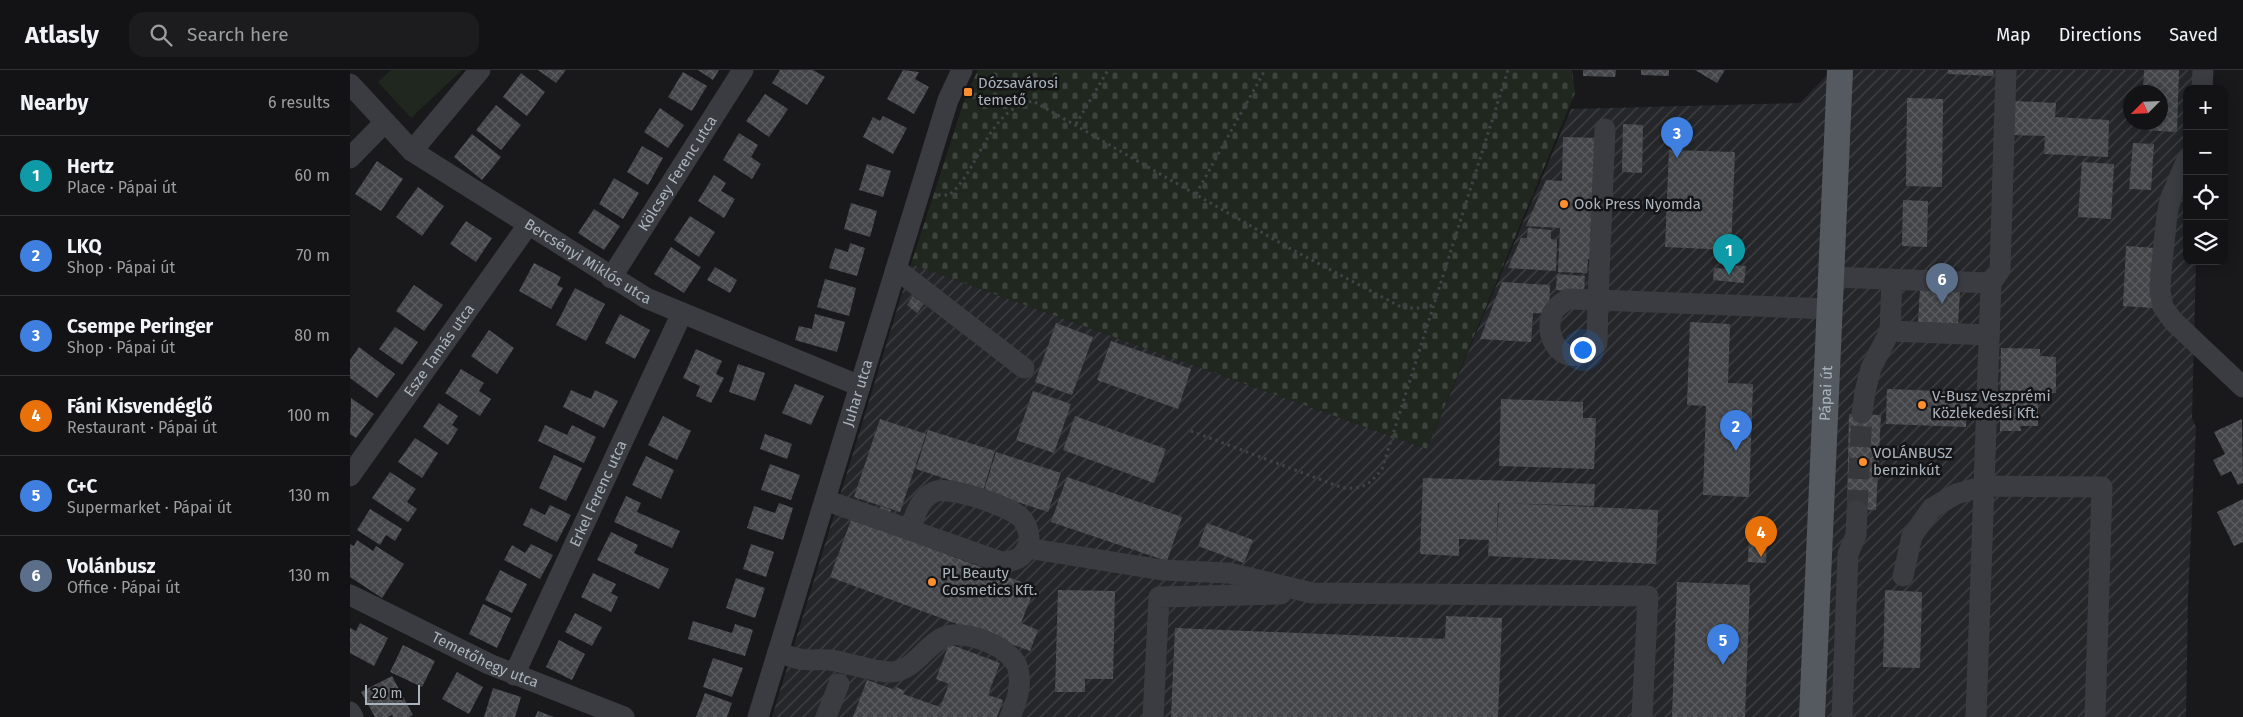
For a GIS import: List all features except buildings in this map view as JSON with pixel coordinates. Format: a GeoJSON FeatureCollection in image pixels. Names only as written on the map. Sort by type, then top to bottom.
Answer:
{"type":"FeatureCollection","features":[{"type":"Feature","properties":{"kind":"main road","name":"Pápai út"},"geometry":{"type":"LineString","coordinates":[[1812,717],[1840,70]]}},
{"type":"Feature","properties":{"kind":"street"},"geometry":{"type":"LineString","coordinates":[[412,151],[480,70]]}},
{"type":"Feature","properties":{"kind":"street","name":"Kölcsey Ferenc utca"},"geometry":{"type":"LineString","coordinates":[[611,278],[743,70]]}},
{"type":"Feature","properties":{"kind":"street","name":"Juhar utca"},"geometry":{"type":"LineString","coordinates":[[758,717],[948,100],[962,70]]}},
{"type":"Feature","properties":{"kind":"street"},"geometry":{"type":"LineString","coordinates":[[1976,717],[1989,335],[1992,283],[2000,270],[2006,70]]}},
{"type":"Feature","properties":{"kind":"street"},"geometry":{"type":"LineString","coordinates":[[2202,85],[2203,70]]}},
{"type":"Feature","properties":{"kind":"street","name":"Bercsényi Miklós utca"},"geometry":{"type":"LineString","coordinates":[[350,84],[412,151],[611,278],[646,298],[860,386]]}},
{"type":"Feature","properties":{"kind":"street"},"geometry":{"type":"LineString","coordinates":[[350,158],[385,122]]}},
{"type":"Feature","properties":{"kind":"street"},"geometry":{"type":"LineString","coordinates":[[1605,129],[1598,300],[1830,309]]}},
{"type":"Feature","properties":{"kind":"street"},"geometry":{"type":"LineString","coordinates":[[2183,169],[2171,197],[2166,215],[2160,272],[2160,291],[2163,307],[2173,321],[2243,387]]}},
{"type":"Feature","properties":{"kind":"street","name":"Esze Tamás utca"},"geometry":{"type":"LineString","coordinates":[[350,476],[528,225]]}},
{"type":"Feature","properties":{"kind":"street"},"geometry":{"type":"LineString","coordinates":[[896,269],[1024,368]]}},
{"type":"Feature","properties":{"kind":"street"},"geometry":{"type":"LineString","coordinates":[[1832,277],[1992,283]]}},
{"type":"Feature","properties":{"kind":"street"},"geometry":{"type":"LineString","coordinates":[[1862,413],[1871,368],[1890,331],[1892,279]]}},
{"type":"Feature","properties":{"kind":"street","name":"Erkel Ferenc utca"},"geometry":{"type":"LineString","coordinates":[[514,675],[682,313]]}},
{"type":"Feature","properties":{"kind":"street"},"geometry":{"type":"LineString","coordinates":[[1890,331],[1989,335]]}},
{"type":"Feature","properties":{"kind":"street"},"geometry":{"type":"LineString","coordinates":[[1903,576],[1912,536],[1932,508],[1956,494],[1984,486],[2102,487],[2095,717]]}},
{"type":"Feature","properties":{"kind":"street"},"geometry":{"type":"LineString","coordinates":[[825,500],[910,530],[1006,563],[1020,558],[1027,548],[1027,533],[1023,520],[1011,509],[947,490],[940,490],[926,498],[916,512],[910,530]]}},
{"type":"Feature","properties":{"kind":"street"},"geometry":{"type":"LineString","coordinates":[[1842,717],[1848,554],[1856,535],[1857,511]]}},
{"type":"Feature","properties":{"kind":"street"},"geometry":{"type":"LineString","coordinates":[[1027,548],[1162,570],[1229,573],[1312,593]]}},
{"type":"Feature","properties":{"kind":"street"},"geometry":{"type":"LineString","coordinates":[[1153,717],[1159,597],[1312,593],[1648,596],[1642,717]]}},
{"type":"Feature","properties":{"kind":"street","name":"Temetőhegy utca"},"geometry":{"type":"LineString","coordinates":[[350,595],[514,675],[624,717]]}},
{"type":"Feature","properties":{"kind":"street"},"geometry":{"type":"LineString","coordinates":[[778,652],[800,659],[829,660],[891,672],[913,663],[942,637],[957,633],[969,634],[1003,651],[1013,659],[1018,667],[1020,683],[1018,697],[1010,717]]}},
{"type":"Feature","properties":{"kind":"street"},"geometry":{"type":"LineString","coordinates":[[826,717],[839,684]]}},
{"type":"Feature","properties":{"kind":"street"},"geometry":{"type":"LineString","coordinates":[[350,712],[353,717]]}},
{"type":"Feature","properties":{"kind":"path"},"geometry":{"type":"LineString","coordinates":[[1076,124],[1108,70]]}},
{"type":"Feature","properties":{"kind":"path"},"geometry":{"type":"LineString","coordinates":[[1196,194],[1265,70]]}},
{"type":"Feature","properties":{"kind":"path"},"geometry":{"type":"LineString","coordinates":[[1192,431],[1343,488],[1359,488],[1371,482],[1382,469],[1508,70]]}},
{"type":"Feature","properties":{"kind":"path"},"geometry":{"type":"LineString","coordinates":[[920,190],[933,195],[949,195],[960,186],[985,138],[1001,120],[1021,103],[1033,101],[1289,248],[1403,308],[1420,308],[1434,305]]}},
{"type":"Feature","properties":{"kind":"shaded area"},"geometry":{"type":"Polygon","coordinates":[[[1832,70],[2200,70],[2199,85],[2183,85],[2183,265],[2196,265],[2192,418],[2196,427],[2188,598],[2186,717],[772,717],[911,264],[1427,449],[1571,109],[1800,103],[1832,70]]]}},
{"type":"Feature","properties":{"kind":"green space"},"geometry":{"type":"Polygon","coordinates":[[[391,70],[462,70],[411,118],[378,82],[391,70]]]}},
{"type":"Feature","properties":{"kind":"green space"},"geometry":{"type":"Polygon","coordinates":[[[978,70],[1572,70],[1575,93],[1427,449],[911,264],[965,98],[978,70]]]}},
{"type":"Feature","properties":{"kind":"tunnel"},"geometry":{"type":"LineString","coordinates":[[1857,511],[1862,413]]}},
{"type":"Feature","properties":{"kind":"place","name":"Dózsavárosi temető"},"geometry":{"type":"Point","coordinates":[968,92]}},
{"type":"Feature","properties":{"kind":"place","name":"Csempe Peringer"},"geometry":{"type":"Point","coordinates":[1677,158]}},
{"type":"Feature","properties":{"kind":"place","name":"Ook Press Nyomda"},"geometry":{"type":"Point","coordinates":[1564,204]}},
{"type":"Feature","properties":{"kind":"place","name":"Hertz"},"geometry":{"type":"Point","coordinates":[1729,275]}},
{"type":"Feature","properties":{"kind":"place","name":"Volánbusz"},"geometry":{"type":"Point","coordinates":[1942,304]}},
{"type":"Feature","properties":{"kind":"place","name":"V-Busz Veszprémi Közlekedési Kft."},"geometry":{"type":"Point","coordinates":[1922,405]}},
{"type":"Feature","properties":{"kind":"place","name":"LKQ"},"geometry":{"type":"Point","coordinates":[1736,451]}},
{"type":"Feature","properties":{"kind":"place","name":"VOLÁNBUSZ benzinkút"},"geometry":{"type":"Point","coordinates":[1863,462]}},
{"type":"Feature","properties":{"kind":"place","name":"Fáni Kisvendéglő"},"geometry":{"type":"Point","coordinates":[1761,557]}},
{"type":"Feature","properties":{"kind":"place","name":"PL Beauty Cosmetics Kft."},"geometry":{"type":"Point","coordinates":[932,582]}},
{"type":"Feature","properties":{"kind":"place","name":"C+C"},"geometry":{"type":"Point","coordinates":[1723,665]}}]}
